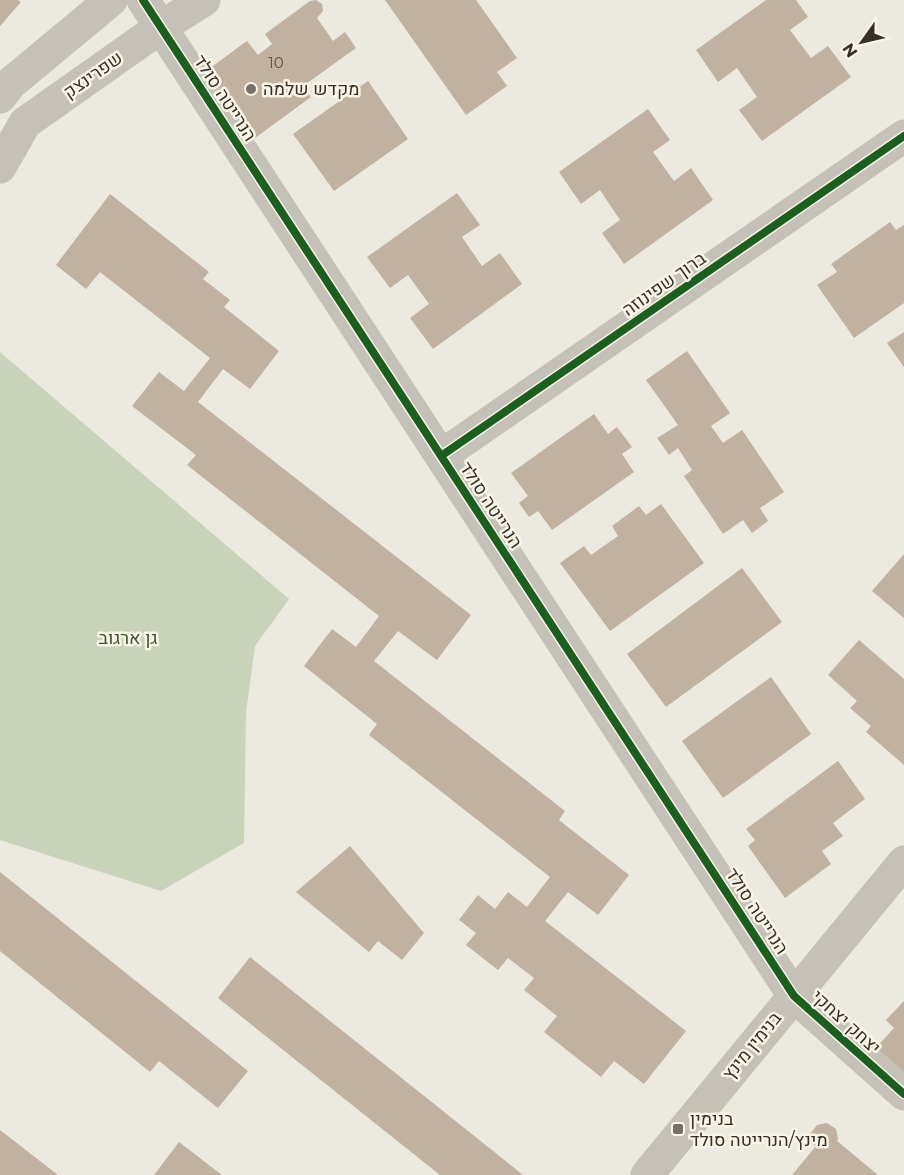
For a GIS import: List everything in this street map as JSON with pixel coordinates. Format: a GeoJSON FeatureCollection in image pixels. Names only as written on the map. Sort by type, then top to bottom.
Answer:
{"type":"FeatureCollection","features":[{"type":"Feature","properties":{"kind":"street"},"geometry":{"type":"LineString","coordinates":[[0,96],[11,83],[111,0]]}},
{"type":"Feature","properties":{"kind":"street","name":"הנרייטה סולד"},"geometry":{"type":"LineString","coordinates":[[143,0],[794,996]]}},
{"type":"Feature","properties":{"kind":"street","name":"שפרינצק"},"geometry":{"type":"LineString","coordinates":[[0,167],[25,123],[161,27],[204,0]]}},
{"type":"Feature","properties":{"kind":"street","name":"ברוך שפינוזה"},"geometry":{"type":"LineString","coordinates":[[441,456],[904,136]]}},
{"type":"Feature","properties":{"kind":"street","name":"בנימין מינץ"},"geometry":{"type":"LineString","coordinates":[[646,1175],[904,862]]}},
{"type":"Feature","properties":{"kind":"street","name":"יצחק יצחקי"},"geometry":{"type":"LineString","coordinates":[[794,996],[904,1094]]}},
{"type":"Feature","properties":{"kind":"green space","name":"גן ארגוב"},"geometry":{"type":"Polygon","coordinates":[[[0,352],[289,599],[255,646],[246,712],[244,843],[161,891],[0,840],[0,352]]]}},
{"type":"Feature","properties":{"kind":"building"},"geometry":{"type":"Polygon","coordinates":[[[0,0],[21,2],[0,26],[0,0]]]}},
{"type":"Feature","properties":{"kind":"building"},"geometry":{"type":"Polygon","coordinates":[[[316,0],[322,4],[323,11],[317,18],[333,41],[345,32],[356,48],[303,86],[311,97],[255,138],[206,71],[247,41],[258,55],[272,44],[265,34],[310,1],[316,0]]]}},
{"type":"Feature","properties":{"kind":"building"},"geometry":{"type":"Polygon","coordinates":[[[385,0],[476,0],[517,58],[497,72],[507,86],[466,115],[385,0]]]}},
{"type":"Feature","properties":{"kind":"building"},"geometry":{"type":"Polygon","coordinates":[[[766,0],[796,0],[808,17],[790,30],[811,58],[828,46],[851,77],[762,141],[739,110],[757,97],[737,68],[718,82],[696,50],[766,0]]]}},
{"type":"Feature","properties":{"kind":"building"},"geometry":{"type":"Polygon","coordinates":[[[368,81],[408,139],[334,191],[293,134],[368,81]]]}},
{"type":"Feature","properties":{"kind":"building"},"geometry":{"type":"Polygon","coordinates":[[[648,109],[670,140],[653,152],[674,181],[691,168],[713,200],[624,264],[602,233],[620,220],[600,190],[581,204],[559,172],[648,109]]]}},
{"type":"Feature","properties":{"kind":"building"},"geometry":{"type":"Polygon","coordinates":[[[457,193],[480,225],[462,237],[482,266],[500,253],[522,284],[433,349],[410,318],[429,304],[408,275],[390,288],[367,257],[457,193]]]}},
{"type":"Feature","properties":{"kind":"building"},"geometry":{"type":"Polygon","coordinates":[[[110,194],[209,272],[203,279],[230,300],[224,307],[279,351],[250,389],[223,369],[198,402],[471,615],[437,660],[398,631],[374,661],[565,811],[559,820],[629,875],[598,915],[568,892],[545,921],[686,1031],[644,1084],[614,1061],[601,1077],[544,1032],[557,1016],[524,990],[534,978],[508,958],[498,970],[466,945],[476,933],[459,920],[478,895],[495,909],[508,892],[527,907],[550,877],[369,735],[377,724],[304,666],[332,629],[356,647],[379,616],[187,465],[196,455],[132,406],[159,372],[184,391],[210,358],[100,272],[86,289],[56,265],[110,194]]]}},
{"type":"Feature","properties":{"kind":"building"},"geometry":{"type":"Polygon","coordinates":[[[890,222],[896,230],[904,225],[904,303],[854,338],[817,285],[837,272],[831,264],[890,222]]]}},
{"type":"Feature","properties":{"kind":"building"},"geometry":{"type":"Polygon","coordinates":[[[904,332],[904,367],[887,343],[904,332]]]}},
{"type":"Feature","properties":{"kind":"building"},"geometry":{"type":"Polygon","coordinates":[[[687,351],[730,413],[711,426],[723,443],[742,430],[784,492],[760,508],[768,521],[752,533],[743,520],[723,534],[684,476],[692,470],[678,448],[669,455],[657,438],[678,425],[646,380],[687,351]]]}},
{"type":"Feature","properties":{"kind":"building"},"geometry":{"type":"Polygon","coordinates":[[[594,414],[608,434],[617,427],[632,447],[622,454],[634,472],[552,530],[538,511],[529,517],[519,503],[528,496],[511,473],[594,414]]]}},
{"type":"Feature","properties":{"kind":"building"},"geometry":{"type":"Polygon","coordinates":[[[661,504],[704,563],[610,631],[560,563],[584,546],[591,555],[618,536],[612,526],[639,506],[646,515],[661,504]]]}},
{"type":"Feature","properties":{"kind":"building"},"geometry":{"type":"Polygon","coordinates":[[[904,554],[904,618],[872,591],[904,554]]]}},
{"type":"Feature","properties":{"kind":"building"},"geometry":{"type":"Polygon","coordinates":[[[742,568],[782,622],[666,707],[627,654],[742,568]]]}},
{"type":"Feature","properties":{"kind":"building"},"geometry":{"type":"Polygon","coordinates":[[[859,640],[904,679],[904,765],[866,732],[871,726],[850,708],[857,701],[828,675],[859,640]]]}},
{"type":"Feature","properties":{"kind":"building"},"geometry":{"type":"Polygon","coordinates":[[[771,677],[811,734],[723,798],[682,741],[771,677]]]}},
{"type":"Feature","properties":{"kind":"building"},"geometry":{"type":"Polygon","coordinates":[[[838,761],[865,799],[833,823],[843,836],[822,851],[831,864],[785,898],[748,846],[755,840],[746,829],[838,761]]]}},
{"type":"Feature","properties":{"kind":"building"},"geometry":{"type":"Polygon","coordinates":[[[350,846],[424,933],[402,960],[378,941],[369,952],[296,892],[350,846]]]}},
{"type":"Feature","properties":{"kind":"building"},"geometry":{"type":"Polygon","coordinates":[[[0,872],[248,1071],[218,1108],[159,1061],[150,1072],[0,951],[0,872]]]}},
{"type":"Feature","properties":{"kind":"building"},"geometry":{"type":"Polygon","coordinates":[[[250,957],[523,1175],[440,1175],[218,998],[250,957]]]}},
{"type":"Feature","properties":{"kind":"building"},"geometry":{"type":"Polygon","coordinates":[[[904,1001],[904,1079],[874,1050],[894,1028],[886,1020],[904,1001]]]}},
{"type":"Feature","properties":{"kind":"building"},"geometry":{"type":"Polygon","coordinates":[[[827,1123],[836,1129],[837,1141],[878,1175],[792,1175],[816,1146],[810,1134],[817,1125],[827,1123]]]}},
{"type":"Feature","properties":{"kind":"building"},"geometry":{"type":"Polygon","coordinates":[[[0,1130],[58,1175],[0,1175],[0,1130]]]}},
{"type":"Feature","properties":{"kind":"building"},"geometry":{"type":"Polygon","coordinates":[[[179,1142],[222,1175],[154,1175],[179,1142]]]}},
{"type":"Feature","properties":{"kind":"cycle path"},"geometry":{"type":"LineString","coordinates":[[143,0],[794,996],[904,1094]]}},
{"type":"Feature","properties":{"kind":"cycle path"},"geometry":{"type":"LineString","coordinates":[[441,456],[904,136]]}},
{"type":"Feature","properties":{"kind":"place","name":"מקדש שלמה"},"geometry":{"type":"Point","coordinates":[251,89]}},
{"type":"Feature","properties":{"kind":"place","name":"בנימין מינץ/הנרייטה סולד"},"geometry":{"type":"Point","coordinates":[678,1129]}}]}
